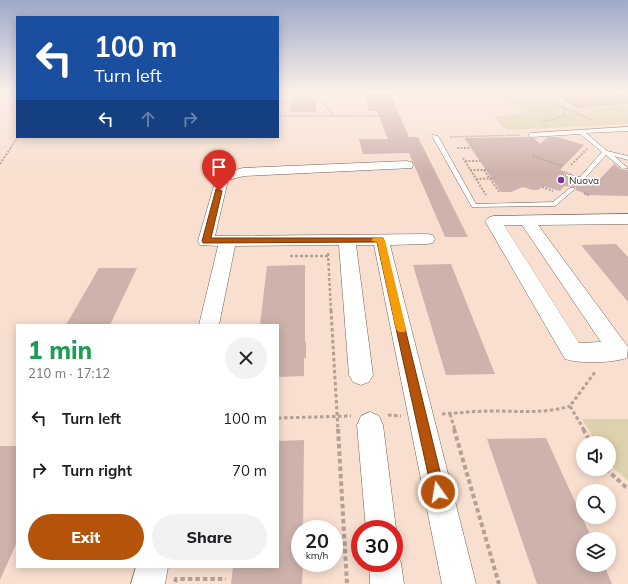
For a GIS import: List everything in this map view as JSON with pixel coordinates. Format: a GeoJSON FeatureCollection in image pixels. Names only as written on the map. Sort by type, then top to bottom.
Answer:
{"type":"FeatureCollection","features":[{"type":"Feature","properties":{"kind":"street"},"geometry":{"type":"LineString","coordinates":[[407,165],[243,172],[222,178],[206,241],[427,239]]}},
{"type":"Feature","properties":{"kind":"street"},"geometry":{"type":"LineString","coordinates":[[527,221],[619,351],[573,352],[493,221],[628,219]]}},
{"type":"Feature","properties":{"kind":"street"},"geometry":{"type":"LineString","coordinates":[[209,324],[228,240]]}},
{"type":"Feature","properties":{"kind":"street"},"geometry":{"type":"LineString","coordinates":[[337,240],[361,375]]}},
{"type":"Feature","properties":{"kind":"street"},"geometry":{"type":"LineString","coordinates":[[381,240],[459,584]]}},
{"type":"Feature","properties":{"kind":"street"},"geometry":{"type":"LineString","coordinates":[[369,419],[380,520]]}},
{"type":"Feature","properties":{"kind":"street"},"geometry":{"type":"LineString","coordinates":[[148,584],[152,568]]}},
{"type":"Feature","properties":{"kind":"street"},"geometry":{"type":"LineString","coordinates":[[386,572],[387,584]]}},
{"type":"Feature","properties":{"kind":"lane"},"geometry":{"type":"LineString","coordinates":[[531,135],[584,134],[628,129]]}},
{"type":"Feature","properties":{"kind":"lane"},"geometry":{"type":"LineString","coordinates":[[584,134],[625,168]]}},
{"type":"Feature","properties":{"kind":"lane"},"geometry":{"type":"LineString","coordinates":[[434,136],[474,206],[555,204],[572,189]]}},
{"type":"Feature","properties":{"kind":"lane"},"geometry":{"type":"LineString","coordinates":[[606,152],[628,158]]}},
{"type":"Feature","properties":{"kind":"lane"},"geometry":{"type":"LineString","coordinates":[[569,175],[580,180],[606,152]]}},
{"type":"Feature","properties":{"kind":"path"},"geometry":{"type":"LineString","coordinates":[[536,124],[553,119]]}},
{"type":"Feature","properties":{"kind":"path"},"geometry":{"type":"LineString","coordinates":[[589,119],[594,122]]}},
{"type":"Feature","properties":{"kind":"path"},"geometry":{"type":"LineString","coordinates":[[569,175],[573,173],[565,171],[587,149],[572,136],[584,134]]}},
{"type":"Feature","properties":{"kind":"path"},"geometry":{"type":"LineString","coordinates":[[453,142],[450,137],[522,135]]}},
{"type":"Feature","properties":{"kind":"path"},"geometry":{"type":"LineString","coordinates":[[0,164],[17,138]]}},
{"type":"Feature","properties":{"kind":"path"},"geometry":{"type":"LineString","coordinates":[[459,152],[456,148],[471,148]]}},
{"type":"Feature","properties":{"kind":"path"},"geometry":{"type":"LineString","coordinates":[[533,156],[564,167]]}},
{"type":"Feature","properties":{"kind":"path"},"geometry":{"type":"LineString","coordinates":[[462,157],[492,205]]}},
{"type":"Feature","properties":{"kind":"path"},"geometry":{"type":"LineString","coordinates":[[464,161],[480,161]]}},
{"type":"Feature","properties":{"kind":"path"},"geometry":{"type":"LineString","coordinates":[[568,163],[572,164]]}},
{"type":"Feature","properties":{"kind":"path"},"geometry":{"type":"LineString","coordinates":[[470,170],[489,170]]}},
{"type":"Feature","properties":{"kind":"path"},"geometry":{"type":"LineString","coordinates":[[484,170],[500,193]]}},
{"type":"Feature","properties":{"kind":"path"},"geometry":{"type":"LineString","coordinates":[[475,178],[495,178]]}},
{"type":"Feature","properties":{"kind":"path"},"geometry":{"type":"LineString","coordinates":[[542,187],[555,192]]}},
{"type":"Feature","properties":{"kind":"path"},"geometry":{"type":"LineString","coordinates":[[584,193],[590,196]]}},
{"type":"Feature","properties":{"kind":"path"},"geometry":{"type":"LineString","coordinates":[[337,240],[328,256],[347,584]]}},
{"type":"Feature","properties":{"kind":"path"},"geometry":{"type":"LineString","coordinates":[[283,256],[328,256]]}},
{"type":"Feature","properties":{"kind":"path"},"geometry":{"type":"LineString","coordinates":[[279,418],[337,417],[369,419],[482,411],[528,413],[558,410],[570,406],[597,370]]}},
{"type":"Feature","properties":{"kind":"path"},"geometry":{"type":"LineString","coordinates":[[570,406],[586,436]]}},
{"type":"Feature","properties":{"kind":"path"},"geometry":{"type":"LineString","coordinates":[[450,414],[498,584]]}},
{"type":"Feature","properties":{"kind":"path"},"geometry":{"type":"LineString","coordinates":[[614,476],[628,489]]}},
{"type":"Feature","properties":{"kind":"path"},"geometry":{"type":"LineString","coordinates":[[175,584],[176,579],[226,579]]}},
{"type":"Feature","properties":{"kind":"shaded area"},"geometry":{"type":"Polygon","coordinates":[[[496,119],[628,119],[628,124],[507,130],[496,119]]]}},
{"type":"Feature","properties":{"kind":"shaded area"},"geometry":{"type":"Polygon","coordinates":[[[582,419],[628,419],[628,481],[616,470],[616,436],[593,436],[582,419]]]}},
{"type":"Feature","properties":{"kind":"building"},"geometry":{"type":"Polygon","coordinates":[[[380,119],[401,119],[409,137],[418,137],[468,237],[445,237],[409,153],[363,154],[359,139],[388,139],[380,119]]]}},
{"type":"Feature","properties":{"kind":"building"},"geometry":{"type":"Polygon","coordinates":[[[548,137],[557,137],[584,145],[560,170],[573,174],[565,173],[564,176],[574,181],[577,185],[586,179],[597,182],[614,164],[612,162],[622,170],[628,170],[628,196],[584,195],[586,194],[576,190],[575,187],[564,186],[560,191],[543,186],[538,190],[523,187],[511,192],[501,192],[464,138],[534,138],[540,144],[548,137]]]}},
{"type":"Feature","properties":{"kind":"building"},"geometry":{"type":"Polygon","coordinates":[[[616,244],[628,257],[628,302],[581,245],[616,244]]]}},
{"type":"Feature","properties":{"kind":"building"},"geometry":{"type":"Polygon","coordinates":[[[451,264],[495,374],[446,375],[413,265],[451,264]]]}},
{"type":"Feature","properties":{"kind":"building"},"geometry":{"type":"Polygon","coordinates":[[[305,265],[306,358],[304,358],[304,376],[279,377],[279,324],[260,324],[267,266],[305,265]]]}},
{"type":"Feature","properties":{"kind":"building"},"geometry":{"type":"Polygon","coordinates":[[[99,268],[137,268],[110,324],[67,324],[99,268]]]}},
{"type":"Feature","properties":{"kind":"building"},"geometry":{"type":"Polygon","coordinates":[[[546,438],[576,504],[576,524],[585,524],[589,532],[576,532],[576,572],[607,572],[612,584],[537,584],[487,439],[546,438]]]}},
{"type":"Feature","properties":{"kind":"building"},"geometry":{"type":"Polygon","coordinates":[[[304,440],[303,520],[291,520],[291,572],[303,572],[302,584],[231,584],[233,568],[279,568],[279,441],[304,440]]]}},
{"type":"Feature","properties":{"kind":"building"},"geometry":{"type":"Polygon","coordinates":[[[0,446],[16,446],[16,544],[0,580],[0,446]]]}},
{"type":"Feature","properties":{"kind":"slow traffic"},"geometry":{"type":"LineString","coordinates":[[375,240],[381,240],[401,329]]}},
{"type":"Feature","properties":{"kind":"place","name":"Nuova"},"geometry":{"type":"Point","coordinates":[561,180]}},
{"type":"Feature","properties":{"kind":"route"},"geometry":{"type":"LineString","coordinates":[[219,191],[206,241],[381,240],[438,492]]}}]}
